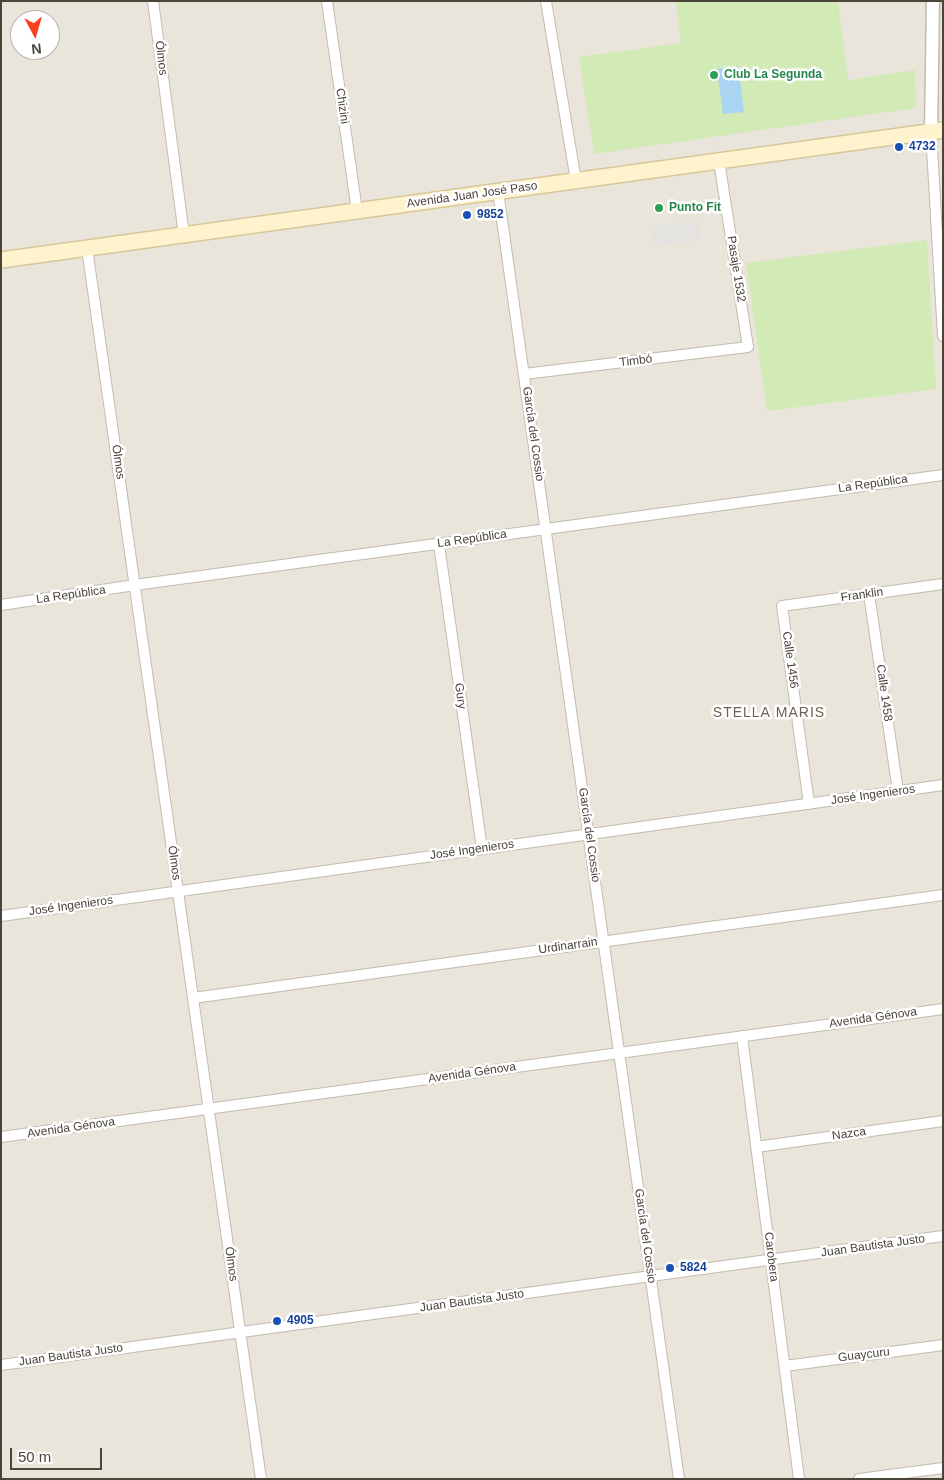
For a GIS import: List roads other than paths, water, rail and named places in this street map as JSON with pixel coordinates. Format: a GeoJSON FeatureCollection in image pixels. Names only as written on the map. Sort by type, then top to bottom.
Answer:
{"type":"FeatureCollection","features":[{"type":"Feature","properties":{"kind":"main road","name":"Avenida Juan José Paso"},"geometry":{"type":"LineString","coordinates":[[1,260],[937,131]]}},
{"type":"Feature","properties":{"kind":"street","name":"Ólmos"},"geometry":{"type":"LineString","coordinates":[[154,1],[184,235]]}},
{"type":"Feature","properties":{"kind":"street","name":"Chizini"},"geometry":{"type":"LineString","coordinates":[[327,1],[357,211]]}},
{"type":"Feature","properties":{"kind":"street"},"geometry":{"type":"LineString","coordinates":[[546,1],[576,180]]}},
{"type":"Feature","properties":{"kind":"street"},"geometry":{"type":"LineString","coordinates":[[933,1],[943,336]]}},
{"type":"Feature","properties":{"kind":"street","name":"Pasaje 1532"},"geometry":{"type":"LineString","coordinates":[[719,161],[748,347]]}},
{"type":"Feature","properties":{"kind":"street","name":"García del Cossio"},"geometry":{"type":"LineString","coordinates":[[498,191],[679,1479]]}},
{"type":"Feature","properties":{"kind":"street","name":"Ólmos"},"geometry":{"type":"LineString","coordinates":[[87,248],[262,1479]]}},
{"type":"Feature","properties":{"kind":"street","name":"Timbó"},"geometry":{"type":"LineString","coordinates":[[524,374],[748,347]]}},
{"type":"Feature","properties":{"kind":"street","name":"La República"},"geometry":{"type":"LineString","coordinates":[[1,605],[943,475]]}},
{"type":"Feature","properties":{"kind":"street","name":"Gury"},"geometry":{"type":"LineString","coordinates":[[439,544],[482,849]]}},
{"type":"Feature","properties":{"kind":"street","name":"Franklin"},"geometry":{"type":"LineString","coordinates":[[782,606],[943,584]]}},
{"type":"Feature","properties":{"kind":"street","name":"Calle 1458"},"geometry":{"type":"LineString","coordinates":[[869,594],[898,791]]}},
{"type":"Feature","properties":{"kind":"street","name":"Calle 1456"},"geometry":{"type":"LineString","coordinates":[[782,606],[809,804]]}},
{"type":"Feature","properties":{"kind":"street","name":"José Ingenieros"},"geometry":{"type":"LineString","coordinates":[[1,916],[943,785]]}},
{"type":"Feature","properties":{"kind":"street","name":"Urdinarrain"},"geometry":{"type":"LineString","coordinates":[[193,998],[943,895]]}},
{"type":"Feature","properties":{"kind":"street","name":"Avenida Génova"},"geometry":{"type":"LineString","coordinates":[[1,1137],[943,1009]]}},
{"type":"Feature","properties":{"kind":"street","name":"Carobera"},"geometry":{"type":"LineString","coordinates":[[742,1036],[799,1479]]}},
{"type":"Feature","properties":{"kind":"street","name":"Nazca"},"geometry":{"type":"LineString","coordinates":[[756,1147],[943,1121]]}},
{"type":"Feature","properties":{"kind":"street","name":"Juan Bautista Justo"},"geometry":{"type":"LineString","coordinates":[[1,1365],[943,1236]]}},
{"type":"Feature","properties":{"kind":"street","name":"Guaycuru"},"geometry":{"type":"LineString","coordinates":[[785,1366],[943,1345]]}},
{"type":"Feature","properties":{"kind":"street"},"geometry":{"type":"LineString","coordinates":[[859,1479],[943,1468]]}},
{"type":"Feature","properties":{"kind":"water"},"geometry":{"type":"Polygon","coordinates":[[[738,66],[744,112],[723,114],[717,69],[738,66]]]}},
{"type":"Feature","properties":{"kind":"place","name":"Club La Segunda"},"geometry":{"type":"Point","coordinates":[714,75]}},
{"type":"Feature","properties":{"kind":"place","name":"4732"},"geometry":{"type":"Point","coordinates":[899,147]}},
{"type":"Feature","properties":{"kind":"place","name":"Punto Fit"},"geometry":{"type":"Point","coordinates":[659,208]}},
{"type":"Feature","properties":{"kind":"place","name":"9852"},"geometry":{"type":"Point","coordinates":[467,215]}},
{"type":"Feature","properties":{"kind":"place","name":"5824"},"geometry":{"type":"Point","coordinates":[670,1268]}},
{"type":"Feature","properties":{"kind":"place","name":"4905"},"geometry":{"type":"Point","coordinates":[277,1321]}},
{"type":"Feature","properties":{"kind":"district","name":"STELLA MARIS"},"geometry":{"type":"Point","coordinates":[769,713]}}]}
